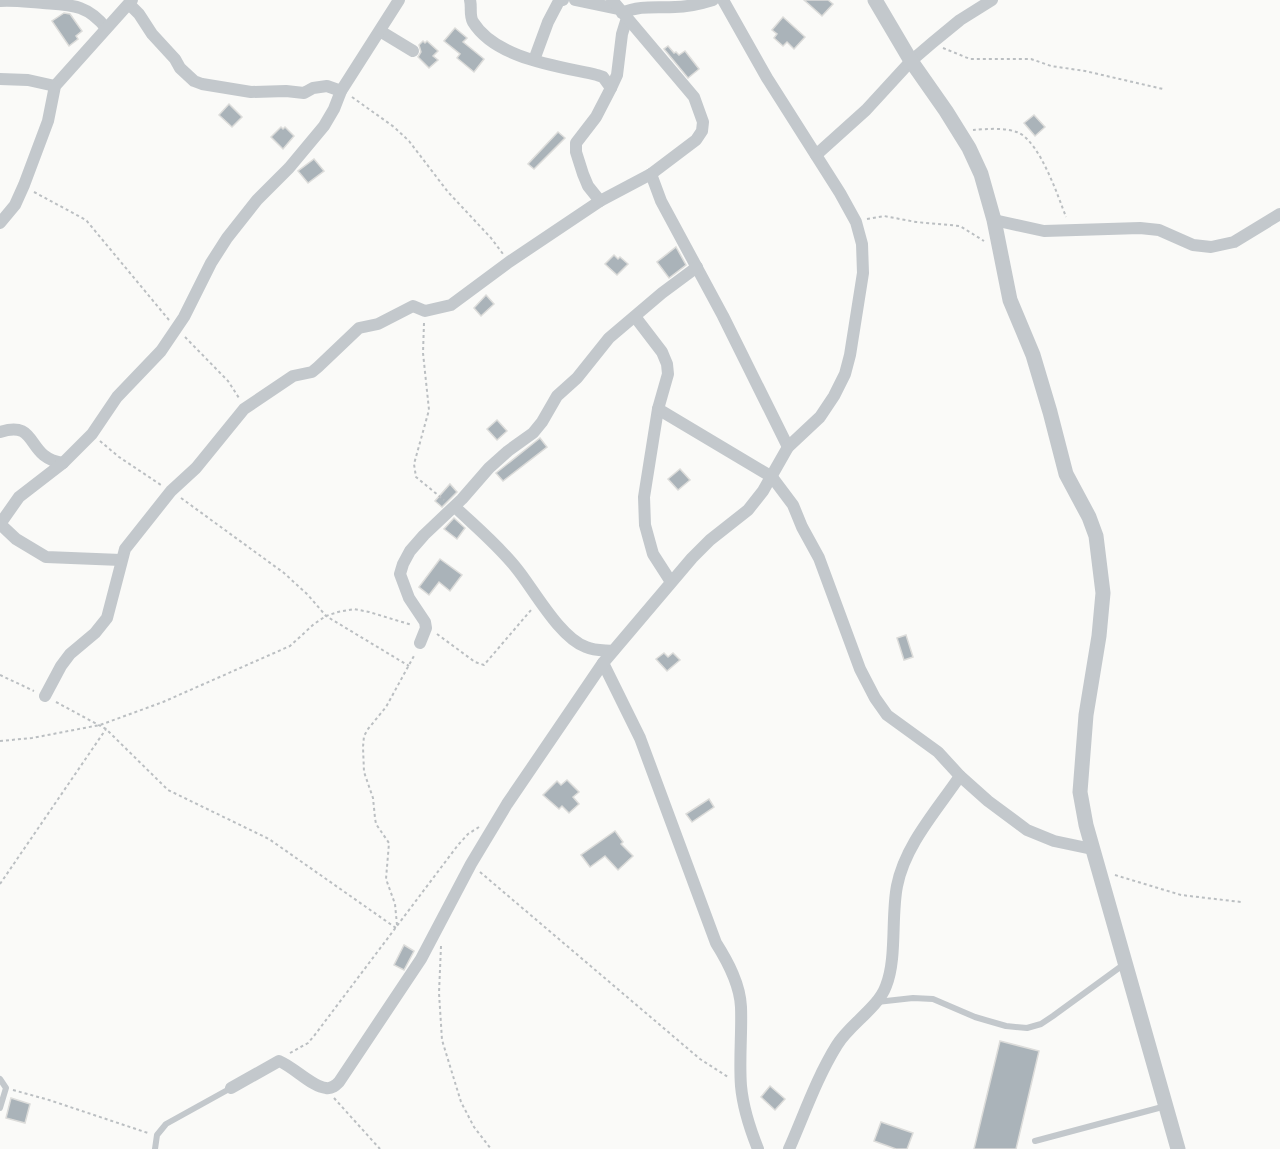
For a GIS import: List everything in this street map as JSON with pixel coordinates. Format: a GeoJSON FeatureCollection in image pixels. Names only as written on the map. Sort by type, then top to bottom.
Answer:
{"type":"FeatureCollection","features":[{"type":"Feature","properties":{"kind":"street"},"geometry":{"type":"LineString","coordinates":[[121,560],[46,556],[16,539],[0,524],[19,497],[63,462],[92,434],[117,397],[161,351],[177,328],[211,263],[227,238],[257,200],[289,168],[324,126],[341,91],[399,0]]}},
{"type":"Feature","properties":{"kind":"street"},"geometry":{"type":"LineString","coordinates":[[470,0],[472,21],[480,30],[507,50],[534,60],[603,77],[611,88]]}},
{"type":"Feature","properties":{"kind":"street"},"geometry":{"type":"LineString","coordinates":[[534,60],[553,10],[559,1],[563,0]]}},
{"type":"Feature","properties":{"kind":"street"},"geometry":{"type":"LineString","coordinates":[[575,0],[620,10],[697,5],[713,0]]}},
{"type":"Feature","properties":{"kind":"street"},"geometry":{"type":"LineString","coordinates":[[231,1088],[279,1062],[326,1089],[339,1082],[393,1002],[443,920],[471,864],[507,804],[603,663],[671,582],[710,540],[748,510],[772,477],[788,447],[819,417],[834,396],[845,374],[863,273],[862,243],[856,222],[723,0]]}},
{"type":"Feature","properties":{"kind":"street"},"geometry":{"type":"LineString","coordinates":[[875,0],[911,61],[958,130],[981,174],[994,220],[1012,306],[1026,337],[1042,385],[1066,474],[1089,517],[1096,536],[1103,593],[1099,636],[1086,715],[1080,792],[1092,849],[1178,1149]]}},
{"type":"Feature","properties":{"kind":"street"},"geometry":{"type":"LineString","coordinates":[[816,154],[866,110],[911,61],[960,20],[992,0]]}},
{"type":"Feature","properties":{"kind":"street"},"geometry":{"type":"LineString","coordinates":[[0,1],[75,6],[97,17],[106,28]]}},
{"type":"Feature","properties":{"kind":"street"},"geometry":{"type":"LineString","coordinates":[[0,223],[15,205],[24,186],[48,121],[55,86],[131,2],[152,34],[194,81],[251,92],[304,93],[313,88],[327,86],[341,91]]}},
{"type":"Feature","properties":{"kind":"street"},"geometry":{"type":"LineString","coordinates":[[600,201],[583,174],[576,152],[576,143],[596,117],[617,75],[622,34],[620,10]]}},
{"type":"Feature","properties":{"kind":"street"},"geometry":{"type":"LineString","coordinates":[[45,696],[70,654],[95,633],[107,618],[125,549],[171,491],[196,468],[244,409],[293,375],[312,372],[359,328],[378,324],[413,306],[425,311],[451,305],[509,262],[600,201],[651,174],[696,140],[702,131],[703,122],[694,97],[620,10]]}},
{"type":"Feature","properties":{"kind":"street"},"geometry":{"type":"LineString","coordinates":[[380,31],[413,51]]}},
{"type":"Feature","properties":{"kind":"street"},"geometry":{"type":"LineString","coordinates":[[0,79],[28,80],[55,86]]}},
{"type":"Feature","properties":{"kind":"street"},"geometry":{"type":"LineString","coordinates":[[651,174],[661,201],[788,447]]}},
{"type":"Feature","properties":{"kind":"street"},"geometry":{"type":"LineString","coordinates":[[994,220],[1044,231],[1159,230],[1193,245],[1210,246],[1233,242],[1280,214]]}},
{"type":"Feature","properties":{"kind":"street"},"geometry":{"type":"LineString","coordinates":[[420,643],[426,628],[400,574],[410,551],[455,507],[489,468],[533,433],[557,396],[577,378],[609,338],[697,267]]}},
{"type":"Feature","properties":{"kind":"street"},"geometry":{"type":"LineString","coordinates":[[636,318],[658,345],[668,364],[666,382],[658,409],[644,497],[645,525],[653,554],[671,582]]}},
{"type":"Feature","properties":{"kind":"street"},"geometry":{"type":"LineString","coordinates":[[658,409],[772,477],[793,505],[819,558],[857,660],[875,698],[887,715],[938,752],[988,801],[1027,830],[1054,841],[1092,849]]}},
{"type":"Feature","properties":{"kind":"street"},"geometry":{"type":"LineString","coordinates":[[0,432],[12,428],[24,431],[44,457],[51,461],[63,462]]}},
{"type":"Feature","properties":{"kind":"street"},"geometry":{"type":"LineString","coordinates":[[455,507],[499,549],[517,570],[538,601],[574,640],[585,647],[614,651]]}},
{"type":"Feature","properties":{"kind":"street"},"geometry":{"type":"LineString","coordinates":[[603,663],[640,738],[716,943],[728,963],[738,989],[741,1006],[741,1085],[746,1115],[758,1149]]}},
{"type":"Feature","properties":{"kind":"street"},"geometry":{"type":"LineString","coordinates":[[789,1149],[836,1046],[849,1029],[877,1002],[887,984],[901,871],[911,849],[960,776]]}},
{"type":"Feature","properties":{"kind":"lane"},"geometry":{"type":"LineString","coordinates":[[877,1002],[913,998],[933,999],[975,1017],[1006,1026],[1027,1028],[1041,1024],[1126,963]]}},
{"type":"Feature","properties":{"kind":"lane"},"geometry":{"type":"LineString","coordinates":[[0,1079],[6,1088],[0,1108]]}},
{"type":"Feature","properties":{"kind":"lane"},"geometry":{"type":"LineString","coordinates":[[155,1149],[157,1135],[166,1124],[231,1088]]}},
{"type":"Feature","properties":{"kind":"lane"},"geometry":{"type":"LineString","coordinates":[[1035,1141],[1166,1106]]}},
{"type":"Feature","properties":{"kind":"path"},"geometry":{"type":"LineString","coordinates":[[932,43],[969,59],[1031,59],[1051,66],[1085,71],[1162,89]]}},
{"type":"Feature","properties":{"kind":"path"},"geometry":{"type":"LineString","coordinates":[[341,91],[360,101],[410,141],[448,192],[491,238],[509,262]]}},
{"type":"Feature","properties":{"kind":"path"},"geometry":{"type":"LineString","coordinates":[[958,130],[992,129],[1020,134],[1032,146],[1042,162],[1059,198],[1070,230]]}},
{"type":"Feature","properties":{"kind":"path"},"geometry":{"type":"LineString","coordinates":[[24,186],[86,220],[177,328],[228,381],[244,409]]}},
{"type":"Feature","properties":{"kind":"path"},"geometry":{"type":"LineString","coordinates":[[856,222],[884,216],[960,226],[982,238],[1000,255]]}},
{"type":"Feature","properties":{"kind":"path"},"geometry":{"type":"LineString","coordinates":[[425,311],[423,353],[429,410],[414,464],[416,477],[455,507]]}},
{"type":"Feature","properties":{"kind":"path"},"geometry":{"type":"LineString","coordinates":[[92,434],[119,457],[171,491],[284,573],[326,616],[409,666]]}},
{"type":"Feature","properties":{"kind":"path"},"geometry":{"type":"LineString","coordinates":[[0,741],[32,738],[100,725],[163,702],[290,646],[326,616],[354,609],[426,628],[475,662],[484,665],[538,601]]}},
{"type":"Feature","properties":{"kind":"path"},"geometry":{"type":"LineString","coordinates":[[396,926],[395,904],[386,879],[388,843],[376,825],[373,798],[364,772],[363,747],[364,736],[386,707],[420,643]]}},
{"type":"Feature","properties":{"kind":"path"},"geometry":{"type":"LineString","coordinates":[[0,675],[100,725],[168,790],[269,839],[396,926]]}},
{"type":"Feature","properties":{"kind":"path"},"geometry":{"type":"LineString","coordinates":[[0,884],[106,729]]}},
{"type":"Feature","properties":{"kind":"path"},"geometry":{"type":"LineString","coordinates":[[279,1062],[308,1042],[458,845],[468,834],[484,824]]}},
{"type":"Feature","properties":{"kind":"path"},"geometry":{"type":"LineString","coordinates":[[471,864],[700,1059],[741,1085]]}},
{"type":"Feature","properties":{"kind":"path"},"geometry":{"type":"LineString","coordinates":[[1098,869],[1181,895],[1241,902]]}},
{"type":"Feature","properties":{"kind":"path"},"geometry":{"type":"LineString","coordinates":[[443,920],[439,993],[442,1040],[461,1102],[474,1127],[491,1149]]}},
{"type":"Feature","properties":{"kind":"path"},"geometry":{"type":"LineString","coordinates":[[6,1088],[157,1135]]}},
{"type":"Feature","properties":{"kind":"path"},"geometry":{"type":"LineString","coordinates":[[326,1089],[380,1149]]}},
{"type":"Feature","properties":{"kind":"building"},"geometry":{"type":"Polygon","coordinates":[[[804,0],[828,0],[833,4],[822,16],[804,0]]]}},
{"type":"Feature","properties":{"kind":"building"},"geometry":{"type":"Polygon","coordinates":[[[64,13],[70,14],[82,31],[76,36],[78,39],[69,46],[52,21],[64,13]]]}},
{"type":"Feature","properties":{"kind":"building"},"geometry":{"type":"Polygon","coordinates":[[[783,17],[805,37],[794,49],[787,42],[783,46],[774,38],[777,34],[772,30],[783,17]]]}},
{"type":"Feature","properties":{"kind":"building"},"geometry":{"type":"Polygon","coordinates":[[[455,28],[467,38],[463,42],[484,59],[474,72],[457,58],[460,54],[444,41],[455,28]]]}},
{"type":"Feature","properties":{"kind":"building"},"geometry":{"type":"Polygon","coordinates":[[[423,41],[425,43],[427,41],[438,51],[433,56],[438,60],[429,68],[418,57],[421,52],[419,45],[423,41]]]}},
{"type":"Feature","properties":{"kind":"building"},"geometry":{"type":"Polygon","coordinates":[[[668,46],[679,55],[685,51],[699,69],[688,78],[664,49],[668,46]]]}},
{"type":"Feature","properties":{"kind":"building"},"geometry":{"type":"Polygon","coordinates":[[[229,104],[242,117],[232,127],[219,115],[229,104]]]}},
{"type":"Feature","properties":{"kind":"building"},"geometry":{"type":"Polygon","coordinates":[[[1034,115],[1045,127],[1035,136],[1024,123],[1034,115]]]}},
{"type":"Feature","properties":{"kind":"building"},"geometry":{"type":"Polygon","coordinates":[[[281,127],[283,129],[285,127],[294,136],[283,149],[271,137],[281,127]]]}},
{"type":"Feature","properties":{"kind":"building"},"geometry":{"type":"Polygon","coordinates":[[[558,132],[565,138],[534,169],[528,164],[558,132]]]}},
{"type":"Feature","properties":{"kind":"building"},"geometry":{"type":"Polygon","coordinates":[[[314,159],[324,171],[308,183],[298,171],[314,159]]]}},
{"type":"Feature","properties":{"kind":"building"},"geometry":{"type":"Polygon","coordinates":[[[676,247],[686,265],[669,278],[657,262],[676,247]]]}},
{"type":"Feature","properties":{"kind":"building"},"geometry":{"type":"Polygon","coordinates":[[[614,255],[628,264],[617,275],[605,264],[614,255]]]}},
{"type":"Feature","properties":{"kind":"building"},"geometry":{"type":"Polygon","coordinates":[[[486,295],[494,304],[481,316],[474,308],[486,295]]]}},
{"type":"Feature","properties":{"kind":"building"},"geometry":{"type":"Polygon","coordinates":[[[497,420],[507,431],[497,440],[487,429],[497,420]]]}},
{"type":"Feature","properties":{"kind":"building"},"geometry":{"type":"Polygon","coordinates":[[[540,438],[547,447],[503,481],[496,473],[540,438]]]}},
{"type":"Feature","properties":{"kind":"building"},"geometry":{"type":"Polygon","coordinates":[[[680,469],[690,480],[678,490],[668,479],[680,469]]]}},
{"type":"Feature","properties":{"kind":"building"},"geometry":{"type":"Polygon","coordinates":[[[450,484],[457,492],[442,507],[435,501],[450,484]]]}},
{"type":"Feature","properties":{"kind":"building"},"geometry":{"type":"Polygon","coordinates":[[[454,518],[465,528],[457,539],[444,529],[454,518]]]}},
{"type":"Feature","properties":{"kind":"building"},"geometry":{"type":"Polygon","coordinates":[[[440,559],[462,575],[450,591],[439,582],[429,595],[419,587],[440,559]]]}},
{"type":"Feature","properties":{"kind":"building"},"geometry":{"type":"Polygon","coordinates":[[[906,635],[913,657],[904,660],[897,638],[906,635]]]}},
{"type":"Feature","properties":{"kind":"building"},"geometry":{"type":"Polygon","coordinates":[[[664,653],[668,657],[673,653],[680,660],[667,671],[656,659],[664,653]]]}},
{"type":"Feature","properties":{"kind":"building"},"geometry":{"type":"Polygon","coordinates":[[[567,780],[579,792],[573,797],[579,804],[569,813],[562,806],[559,809],[543,795],[557,781],[561,785],[567,780]]]}},
{"type":"Feature","properties":{"kind":"building"},"geometry":{"type":"Polygon","coordinates":[[[709,799],[714,807],[692,822],[686,814],[709,799]]]}},
{"type":"Feature","properties":{"kind":"building"},"geometry":{"type":"Polygon","coordinates":[[[615,831],[623,842],[621,844],[633,856],[618,870],[605,856],[590,867],[581,855],[615,831]]]}},
{"type":"Feature","properties":{"kind":"building"},"geometry":{"type":"Polygon","coordinates":[[[404,945],[414,951],[404,970],[394,965],[404,945]]]}},
{"type":"Feature","properties":{"kind":"building"},"geometry":{"type":"Polygon","coordinates":[[[1000,1041],[1039,1051],[1016,1149],[974,1149],[1000,1041]]]}},
{"type":"Feature","properties":{"kind":"building"},"geometry":{"type":"Polygon","coordinates":[[[770,1086],[785,1099],[775,1110],[761,1097],[770,1086]]]}},
{"type":"Feature","properties":{"kind":"building"},"geometry":{"type":"Polygon","coordinates":[[[11,1098],[30,1104],[25,1123],[6,1118],[11,1098]]]}},
{"type":"Feature","properties":{"kind":"building"},"geometry":{"type":"Polygon","coordinates":[[[881,1122],[913,1133],[907,1149],[896,1149],[874,1141],[881,1122]]]}}]}
